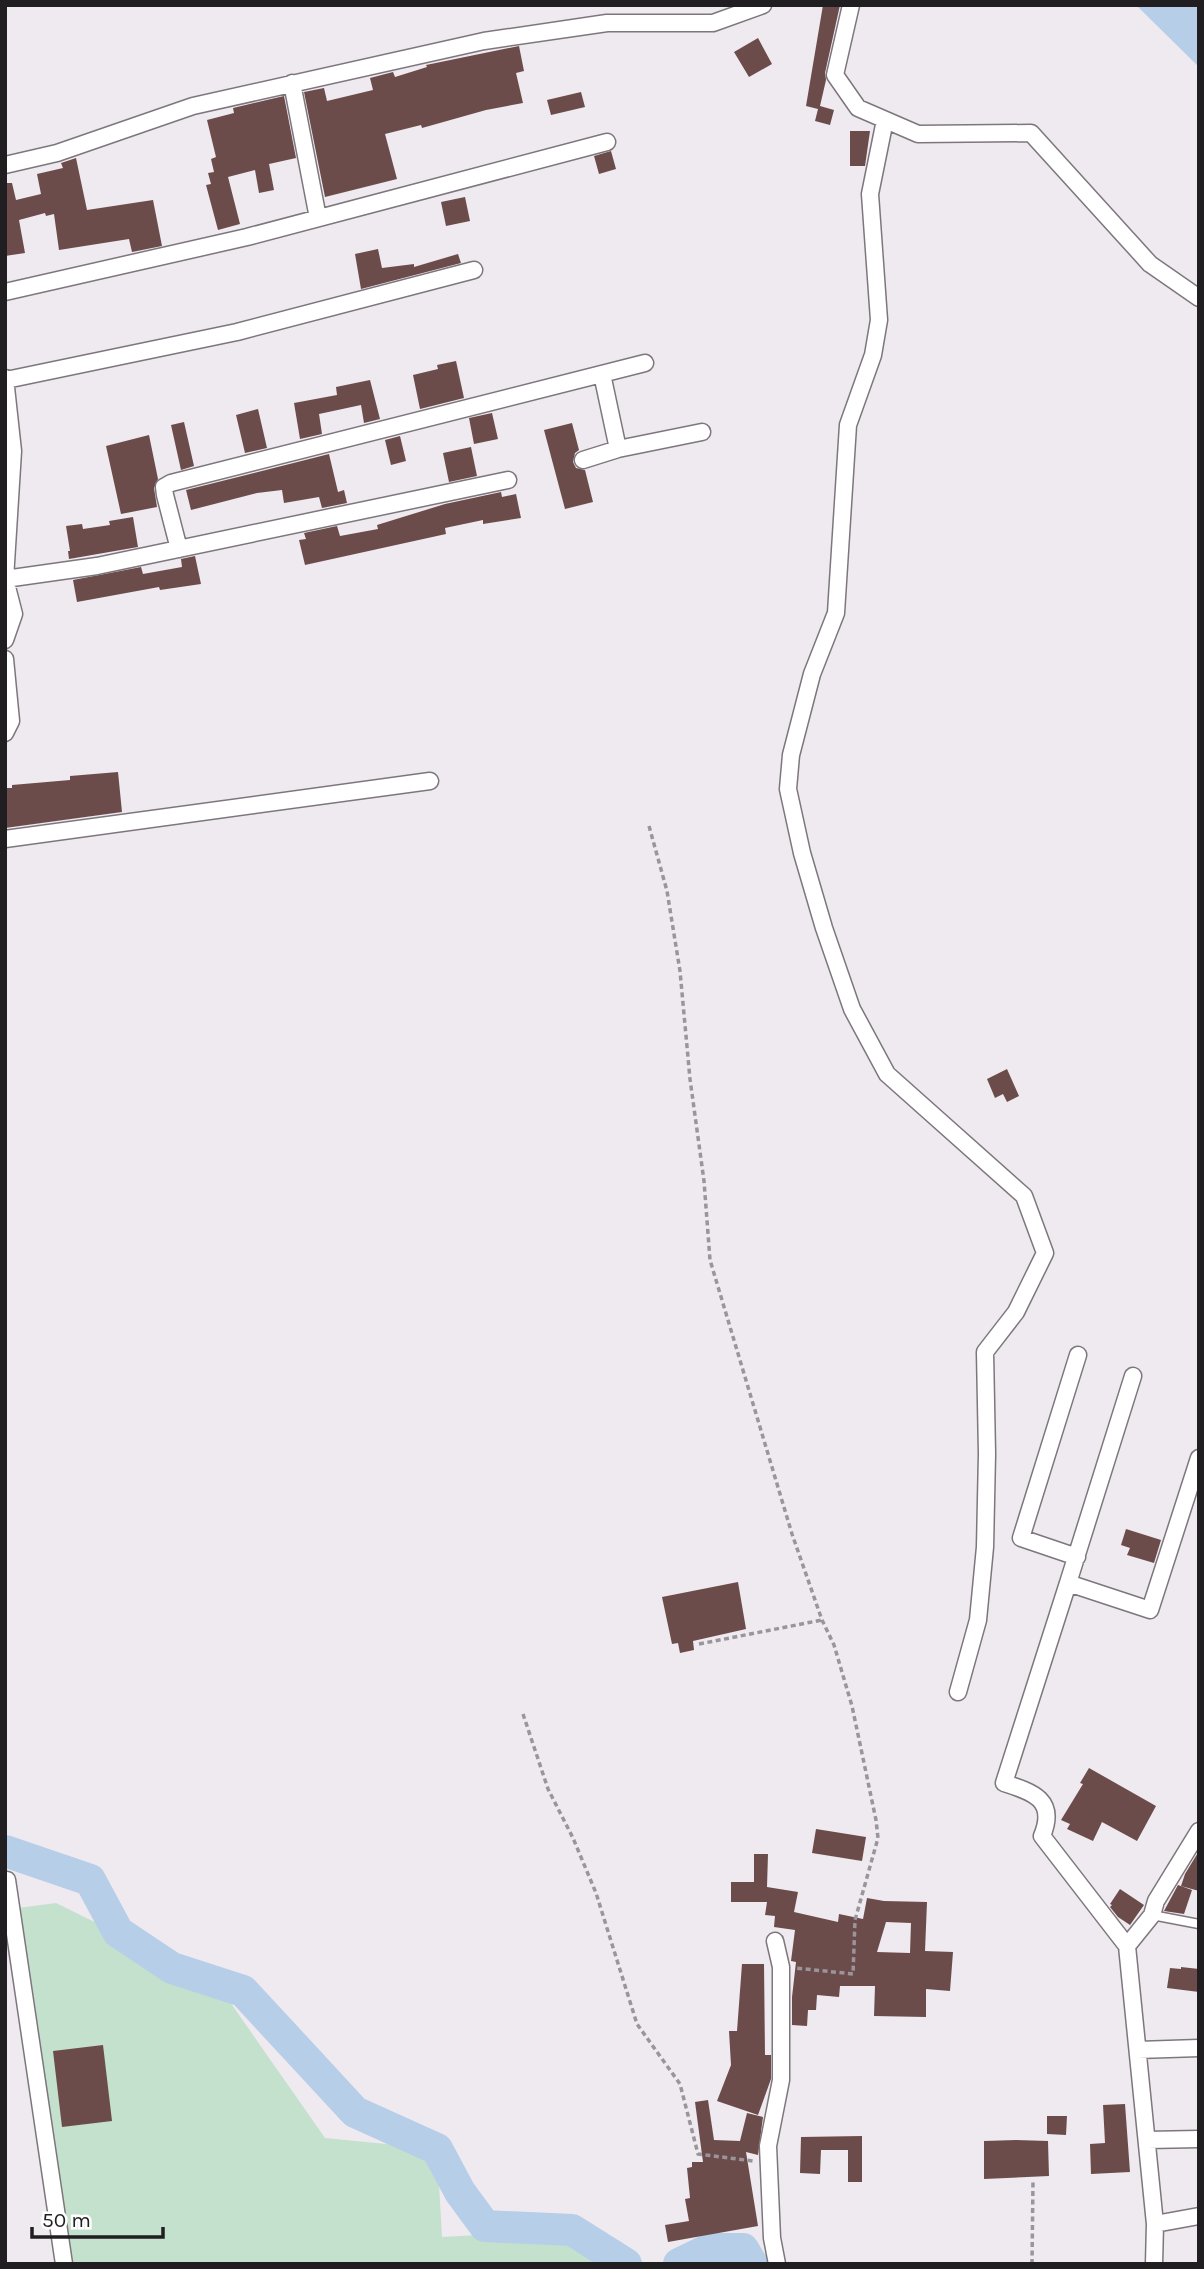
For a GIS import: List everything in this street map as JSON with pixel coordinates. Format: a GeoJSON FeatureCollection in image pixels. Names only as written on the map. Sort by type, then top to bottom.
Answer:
{"type":"FeatureCollection","features":[{"type":"Feature","properties":{"kind":"street"},"geometry":{"type":"LineString","coordinates":[[5,165],[57,153],[193,106],[484,41],[607,23],[713,23],[763,5]]}},
{"type":"Feature","properties":{"kind":"street"},"geometry":{"type":"LineString","coordinates":[[851,5],[835,75],[858,108],[918,134],[1031,133],[1150,264],[1199,298]]}},
{"type":"Feature","properties":{"kind":"street"},"geometry":{"type":"LineString","coordinates":[[292,83],[318,218]]}},
{"type":"Feature","properties":{"kind":"street"},"geometry":{"type":"LineString","coordinates":[[885,120],[870,194],[879,320],[873,355],[848,425],[836,613],[812,674],[791,755],[789,789],[802,853],[824,928],[852,1009],[887,1074],[1024,1196],[1045,1253],[1016,1312],[985,1352],[985,1547],[978,1620],[958,1692]]}},
{"type":"Feature","properties":{"kind":"street"},"geometry":{"type":"LineString","coordinates":[[5,292],[318,218],[607,142]]}},
{"type":"Feature","properties":{"kind":"street"},"geometry":{"type":"LineString","coordinates":[[5,640],[14,614],[5,579],[9,452],[5,379],[237,332],[474,270]]}},
{"type":"Feature","properties":{"kind":"street"},"geometry":{"type":"LineString","coordinates":[[180,549],[165,495],[164,487],[171,483],[645,363]]}},
{"type":"Feature","properties":{"kind":"street"},"geometry":{"type":"LineString","coordinates":[[602,374],[618,449]]}},
{"type":"Feature","properties":{"kind":"street"},"geometry":{"type":"LineString","coordinates":[[583,460],[618,449],[702,432]]}},
{"type":"Feature","properties":{"kind":"street"},"geometry":{"type":"LineString","coordinates":[[5,579],[97,566],[508,480]]}},
{"type":"Feature","properties":{"kind":"street"},"geometry":{"type":"LineString","coordinates":[[5,659],[11,721],[5,733]]}},
{"type":"Feature","properties":{"kind":"street"},"geometry":{"type":"LineString","coordinates":[[5,838],[430,781]]}},
{"type":"Feature","properties":{"kind":"street"},"geometry":{"type":"LineString","coordinates":[[1077,1557],[1021,1538],[1078,1354]]}},
{"type":"Feature","properties":{"kind":"street"},"geometry":{"type":"LineString","coordinates":[[1133,1376],[1004,1783],[1035,1793],[1042,1803],[1046,1826],[1042,1836],[1127,1946],[1155,2224],[1154,2264]]}},
{"type":"Feature","properties":{"kind":"street"},"geometry":{"type":"LineString","coordinates":[[1068,1583],[1150,1610],[1199,1458]]}},
{"type":"Feature","properties":{"kind":"street"},"geometry":{"type":"LineString","coordinates":[[1127,1946],[1152,1915],[1156,1901],[1199,1831]]}},
{"type":"Feature","properties":{"kind":"street"},"geometry":{"type":"LineString","coordinates":[[7,1880],[64,2264]]}},
{"type":"Feature","properties":{"kind":"street"},"geometry":{"type":"LineString","coordinates":[[775,1941],[781,1967],[781,2080],[768,2146],[772,2238],[777,2264]]}},
{"type":"Feature","properties":{"kind":"street"},"geometry":{"type":"LineString","coordinates":[[1138,2050],[1199,2048]]}},
{"type":"Feature","properties":{"kind":"street"},"geometry":{"type":"LineString","coordinates":[[1147,2140],[1199,2139]]}},
{"type":"Feature","properties":{"kind":"street"},"geometry":{"type":"LineString","coordinates":[[1155,2224],[1199,2216]]}},
{"type":"Feature","properties":{"kind":"lane"},"geometry":{"type":"LineString","coordinates":[[1152,1915],[1199,1924]]}},
{"type":"Feature","properties":{"kind":"path"},"geometry":{"type":"LineString","coordinates":[[649,825],[667,891],[680,971],[690,1079],[704,1181],[710,1260],[792,1534],[822,1620],[834,1645],[852,1706],[876,1820],[878,1838],[855,1920],[853,1974],[781,1967]]}},
{"type":"Feature","properties":{"kind":"path"},"geometry":{"type":"LineString","coordinates":[[699,1644],[822,1620]]}},
{"type":"Feature","properties":{"kind":"path"},"geometry":{"type":"LineString","coordinates":[[523,1714],[548,1789],[573,1838],[596,1893],[637,2024],[680,2084],[698,2154],[769,2163]]}},
{"type":"Feature","properties":{"kind":"path"},"geometry":{"type":"LineString","coordinates":[[1031,2264],[1033,2180]]}},
{"type":"Feature","properties":{"kind":"green space"},"geometry":{"type":"Polygon","coordinates":[[[56,1903],[216,1982],[325,2138],[437,2149],[442,2237],[572,2230],[622,2264],[73,2264],[11,1909],[56,1903]]]}},
{"type":"Feature","properties":{"kind":"water"},"geometry":{"type":"Polygon","coordinates":[[[1136,5],[1199,5],[1199,67],[1136,5]]]}},
{"type":"Feature","properties":{"kind":"building"},"geometry":{"type":"Polygon","coordinates":[[[823,5],[840,5],[820,106],[834,110],[830,125],[815,121],[818,109],[806,106],[823,5]]]}},
{"type":"Feature","properties":{"kind":"building"},"geometry":{"type":"Polygon","coordinates":[[[758,38],[772,64],[749,77],[734,52],[758,38]]]}},
{"type":"Feature","properties":{"kind":"building"},"geometry":{"type":"Polygon","coordinates":[[[519,46],[524,71],[516,73],[523,103],[422,128],[421,125],[385,134],[397,179],[325,197],[304,92],[324,88],[327,101],[373,90],[370,78],[393,72],[395,77],[427,67],[426,65],[519,46]]]}},
{"type":"Feature","properties":{"kind":"building"},"geometry":{"type":"Polygon","coordinates":[[[581,92],[585,107],[551,115],[547,100],[581,92]]]}},
{"type":"Feature","properties":{"kind":"building"},"geometry":{"type":"Polygon","coordinates":[[[284,96],[296,158],[269,164],[274,190],[259,193],[255,170],[228,177],[240,224],[218,230],[206,185],[211,184],[208,173],[214,172],[211,159],[216,157],[207,120],[234,113],[233,108],[284,96]]]}},
{"type":"Feature","properties":{"kind":"building"},"geometry":{"type":"Polygon","coordinates":[[[850,131],[870,131],[865,166],[850,166],[850,131]]]}},
{"type":"Feature","properties":{"kind":"building"},"geometry":{"type":"Polygon","coordinates":[[[611,151],[616,169],[599,174],[594,156],[611,151]]]}},
{"type":"Feature","properties":{"kind":"building"},"geometry":{"type":"Polygon","coordinates":[[[76,158],[87,210],[153,200],[162,246],[132,252],[129,239],[59,250],[54,214],[46,216],[45,213],[19,220],[25,253],[5,256],[5,183],[12,183],[16,200],[41,194],[37,174],[63,168],[61,163],[76,158]]]}},
{"type":"Feature","properties":{"kind":"building"},"geometry":{"type":"Polygon","coordinates":[[[465,197],[470,221],[446,226],[441,202],[465,197]]]}},
{"type":"Feature","properties":{"kind":"building"},"geometry":{"type":"Polygon","coordinates":[[[378,249],[382,268],[414,264],[414,267],[458,254],[461,263],[361,289],[355,254],[378,249]]]}},
{"type":"Feature","properties":{"kind":"building"},"geometry":{"type":"Polygon","coordinates":[[[456,361],[464,398],[420,409],[413,375],[456,361]]]}},
{"type":"Feature","properties":{"kind":"building"},"geometry":{"type":"Polygon","coordinates":[[[370,380],[380,419],[364,423],[361,405],[319,414],[322,434],[300,439],[294,403],[337,395],[336,387],[370,380]]]}},
{"type":"Feature","properties":{"kind":"building"},"geometry":{"type":"Polygon","coordinates":[[[258,409],[267,448],[245,453],[236,415],[258,409]]]}},
{"type":"Feature","properties":{"kind":"building"},"geometry":{"type":"Polygon","coordinates":[[[492,413],[498,439],[474,444],[469,418],[492,413]]]}},
{"type":"Feature","properties":{"kind":"building"},"geometry":{"type":"Polygon","coordinates":[[[184,422],[194,466],[181,470],[171,425],[184,422]]]}},
{"type":"Feature","properties":{"kind":"building"},"geometry":{"type":"Polygon","coordinates":[[[572,423],[579,450],[575,453],[573,462],[576,468],[585,470],[593,502],[565,509],[544,430],[572,423]]]}},
{"type":"Feature","properties":{"kind":"building"},"geometry":{"type":"Polygon","coordinates":[[[149,435],[158,479],[154,488],[157,507],[121,514],[106,446],[149,435]]]}},
{"type":"Feature","properties":{"kind":"building"},"geometry":{"type":"Polygon","coordinates":[[[400,436],[406,461],[391,465],[385,440],[400,436]]]}},
{"type":"Feature","properties":{"kind":"building"},"geometry":{"type":"Polygon","coordinates":[[[471,447],[477,476],[449,482],[443,453],[471,447]]]}},
{"type":"Feature","properties":{"kind":"building"},"geometry":{"type":"Polygon","coordinates":[[[329,454],[338,492],[344,490],[347,503],[322,508],[319,497],[284,503],[282,490],[257,493],[191,510],[186,490],[329,454]]]}},
{"type":"Feature","properties":{"kind":"building"},"geometry":{"type":"Polygon","coordinates":[[[501,492],[502,497],[516,494],[521,518],[483,524],[483,520],[445,528],[446,534],[305,565],[299,540],[306,539],[304,533],[337,526],[340,536],[378,529],[377,525],[445,504],[501,492]]]}},
{"type":"Feature","properties":{"kind":"building"},"geometry":{"type":"Polygon","coordinates":[[[133,517],[138,547],[69,559],[66,526],[82,524],[83,529],[110,525],[109,521],[133,517]]]}},
{"type":"Feature","properties":{"kind":"building"},"geometry":{"type":"Polygon","coordinates":[[[195,556],[201,584],[160,590],[159,587],[77,602],[73,580],[141,567],[143,574],[182,567],[181,559],[195,556]]]}},
{"type":"Feature","properties":{"kind":"building"},"geometry":{"type":"Polygon","coordinates":[[[118,772],[122,812],[5,828],[5,788],[12,788],[12,785],[70,780],[70,776],[118,772]]]}},
{"type":"Feature","properties":{"kind":"building"},"geometry":{"type":"Polygon","coordinates":[[[1007,1069],[1019,1096],[1007,1102],[1003,1094],[995,1098],[987,1079],[1007,1069]]]}},
{"type":"Feature","properties":{"kind":"building"},"geometry":{"type":"Polygon","coordinates":[[[1126,1529],[1161,1540],[1154,1563],[1127,1555],[1130,1548],[1121,1545],[1126,1529]]]}},
{"type":"Feature","properties":{"kind":"building"},"geometry":{"type":"Polygon","coordinates":[[[738,1582],[746,1629],[693,1641],[694,1650],[680,1653],[678,1643],[672,1644],[662,1597],[738,1582]]]}},
{"type":"Feature","properties":{"kind":"building"},"geometry":{"type":"Polygon","coordinates":[[[1089,1768],[1156,1806],[1137,1841],[1102,1822],[1093,1841],[1067,1829],[1070,1824],[1061,1820],[1083,1784],[1080,1783],[1089,1768]]]}},
{"type":"Feature","properties":{"kind":"building"},"geometry":{"type":"Polygon","coordinates":[[[816,1829],[866,1837],[862,1861],[812,1853],[816,1829]]]}},
{"type":"Feature","properties":{"kind":"building"},"geometry":{"type":"Polygon","coordinates":[[[1199,1851],[1199,1891],[1181,1886],[1199,1851]]]}},
{"type":"Feature","properties":{"kind":"building"},"geometry":{"type":"Polygon","coordinates":[[[754,1854],[768,1854],[767,1887],[798,1892],[794,1912],[838,1922],[839,1914],[863,1919],[867,1898],[927,1902],[925,1951],[953,1952],[950,1991],[926,1989],[926,2017],[874,2016],[875,1986],[840,1986],[839,1997],[817,1995],[816,2010],[808,2010],[807,2026],[792,2025],[796,1962],[791,1961],[795,1930],[774,1927],[775,1916],[765,1915],[767,1902],[731,1902],[731,1882],[754,1882],[754,1854]],[[886,1922],[877,1952],[910,1953],[911,1923],[886,1922]]]}},
{"type":"Feature","properties":{"kind":"building"},"geometry":{"type":"Polygon","coordinates":[[[1178,1885],[1192,1890],[1184,1914],[1164,1911],[1178,1885]]]}},
{"type":"Feature","properties":{"kind":"building"},"geometry":{"type":"Polygon","coordinates":[[[1120,1889],[1144,1905],[1130,1925],[1110,1907],[1120,1889]]]}},
{"type":"Feature","properties":{"kind":"building"},"geometry":{"type":"Polygon","coordinates":[[[742,1964],[764,1964],[765,2055],[771,2055],[771,2079],[758,2115],[717,2101],[731,2065],[729,2031],[737,2031],[742,1964]]]}},
{"type":"Feature","properties":{"kind":"building"},"geometry":{"type":"Polygon","coordinates":[[[1170,1968],[1199,1969],[1199,1992],[1167,1988],[1170,1968]]]}},
{"type":"Feature","properties":{"kind":"building"},"geometry":{"type":"Polygon","coordinates":[[[103,2045],[112,2121],[62,2127],[53,2051],[103,2045]]]}},
{"type":"Feature","properties":{"kind":"building"},"geometry":{"type":"Polygon","coordinates":[[[708,2100],[714,2140],[740,2141],[747,2113],[763,2117],[758,2155],[746,2152],[758,2226],[668,2242],[665,2225],[689,2221],[685,2199],[690,2198],[687,2168],[692,2167],[692,2162],[703,2162],[695,2102],[708,2100]]]}},
{"type":"Feature","properties":{"kind":"building"},"geometry":{"type":"Polygon","coordinates":[[[1125,2104],[1130,2172],[1091,2174],[1090,2144],[1105,2143],[1103,2105],[1125,2104]]]}},
{"type":"Feature","properties":{"kind":"building"},"geometry":{"type":"Polygon","coordinates":[[[1047,2116],[1067,2116],[1066,2135],[1047,2134],[1047,2116]]]}},
{"type":"Feature","properties":{"kind":"building"},"geometry":{"type":"Polygon","coordinates":[[[862,2136],[862,2182],[848,2182],[848,2150],[821,2150],[820,2174],[800,2173],[801,2137],[862,2136]]]}},
{"type":"Feature","properties":{"kind":"building"},"geometry":{"type":"Polygon","coordinates":[[[984,2141],[1048,2141],[1049,2176],[984,2179],[984,2141]]]}},
{"type":"Feature","properties":{"kind":"waterway"},"geometry":{"type":"LineString","coordinates":[[5,1851],[90,1880],[118,1932],[172,1968],[243,1991],[355,2112],[437,2149],[460,2192],[485,2226],[572,2230],[626,2264]]}},
{"type":"Feature","properties":{"kind":"waterway"},"geometry":{"type":"LineString","coordinates":[[679,2264],[710,2249],[743,2249],[752,2264]]}}]}
